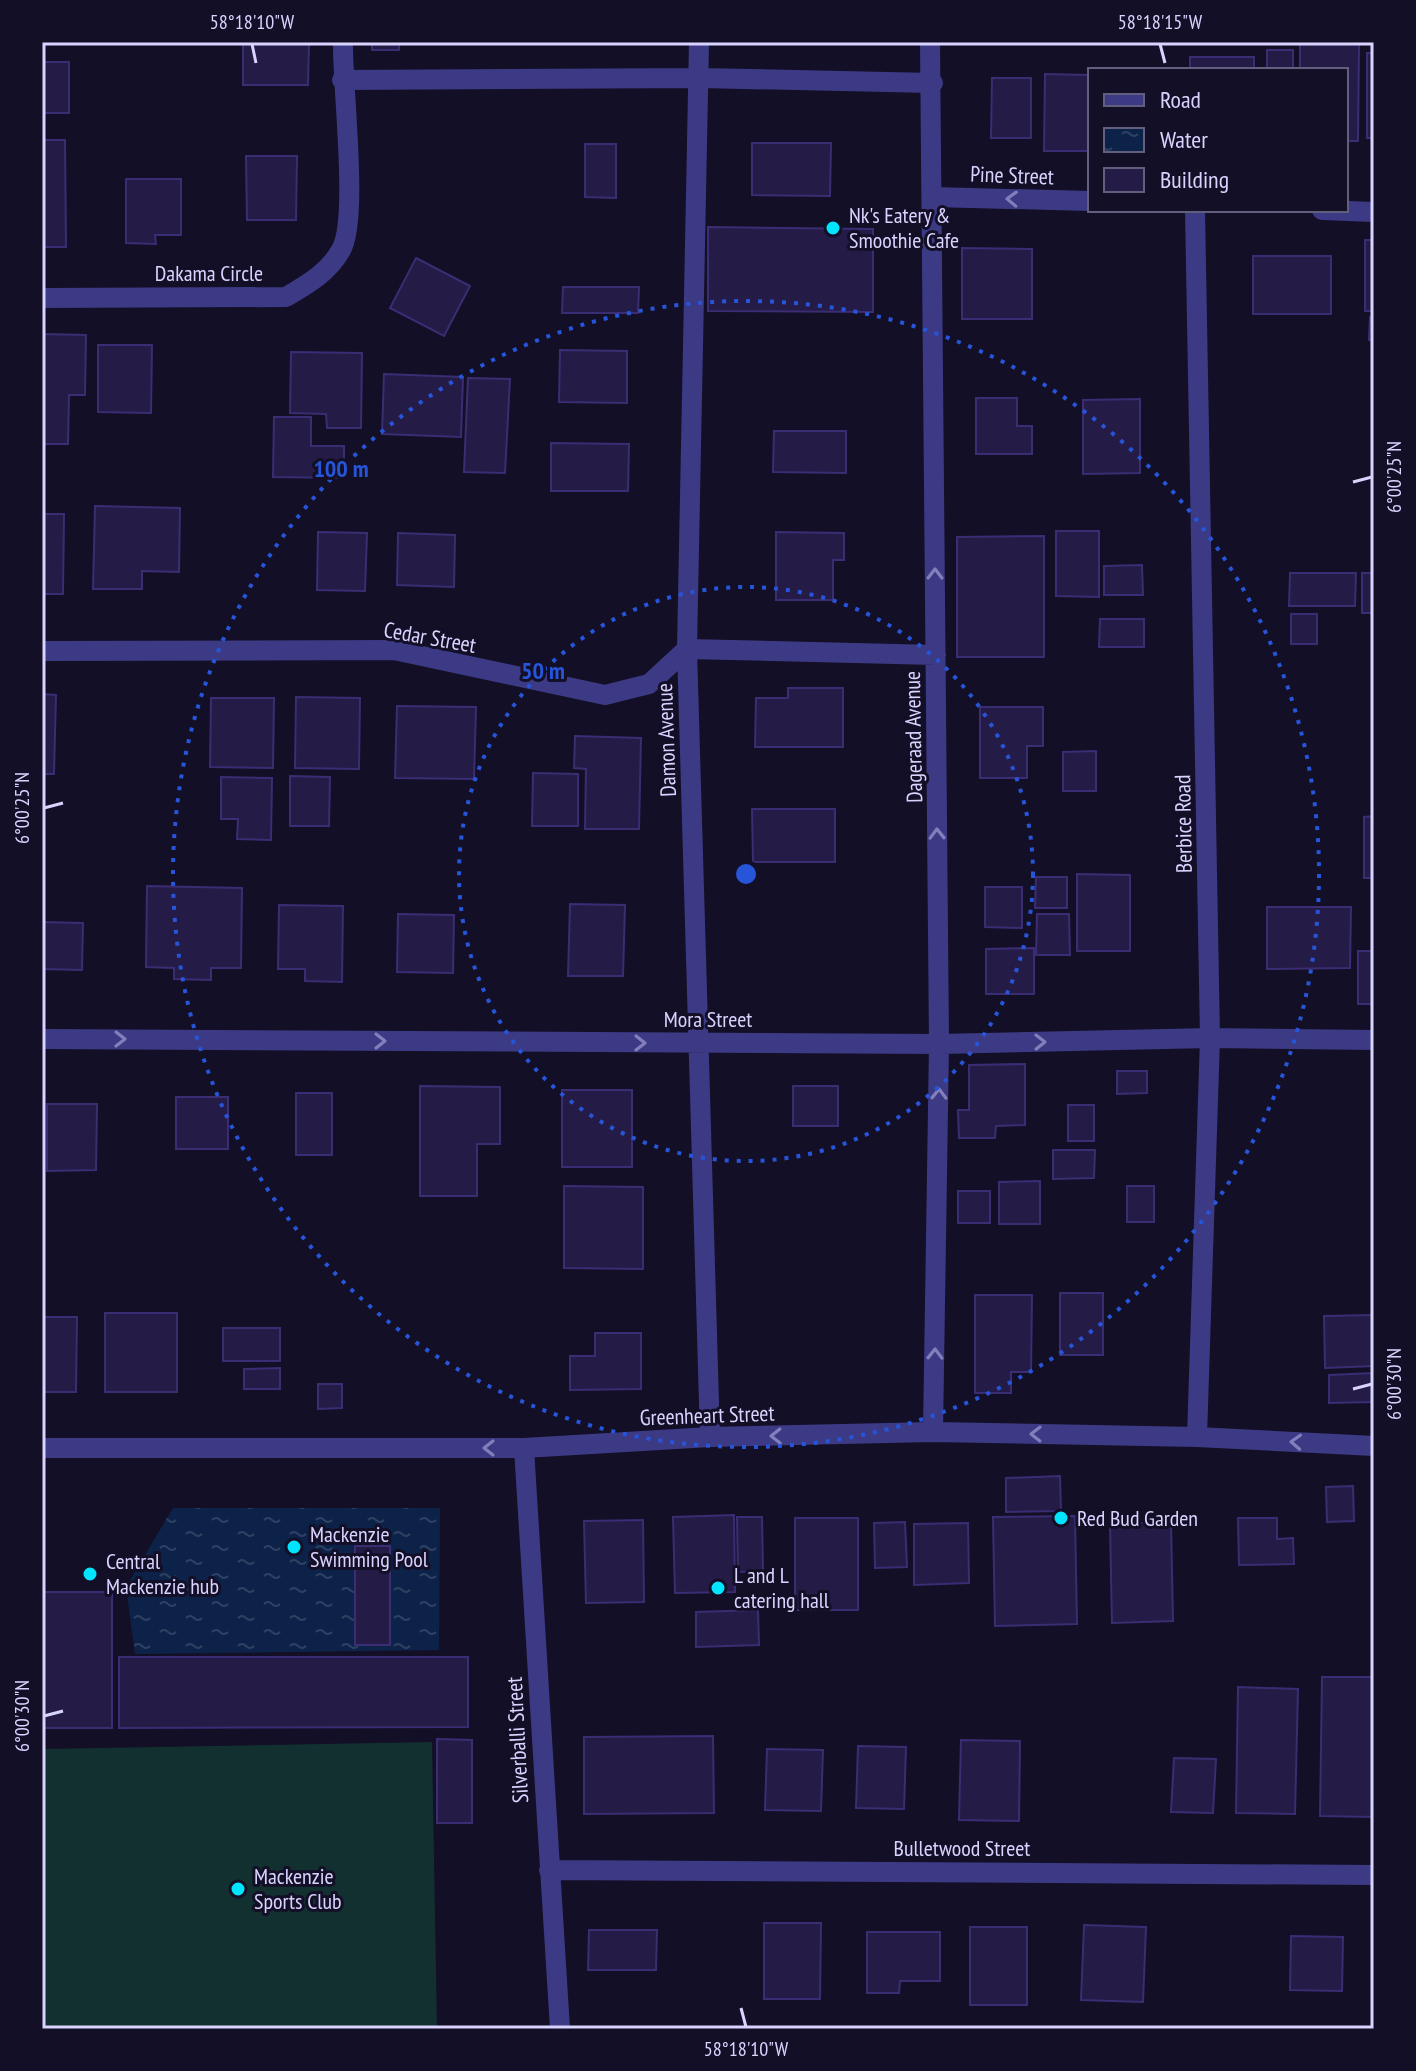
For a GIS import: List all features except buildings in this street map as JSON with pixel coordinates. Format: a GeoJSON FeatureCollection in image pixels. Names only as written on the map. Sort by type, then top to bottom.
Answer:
{"type":"FeatureCollection","features":[{"type":"Feature","properties":{"kind":"street","name":"Dakama Circle"},"geometry":{"type":"LineString","coordinates":[[42,298],[286,297],[319,278],[343,248],[350,209],[342,80],[343,42]]}},
{"type":"Feature","properties":{"kind":"street","name":"Damon Avenue"},"geometry":{"type":"LineString","coordinates":[[699,42],[687,649],[710,1437]]}},
{"type":"Feature","properties":{"kind":"street","name":"Dageraad Avenue"},"geometry":{"type":"LineString","coordinates":[[930,42],[933,83],[939,1044],[933,1432]]}},
{"type":"Feature","properties":{"kind":"street"},"geometry":{"type":"LineString","coordinates":[[342,80],[700,78],[933,83]]}},
{"type":"Feature","properties":{"kind":"street","name":"Pine Street"},"geometry":{"type":"LineString","coordinates":[[933,197],[1088,201]]}},
{"type":"Feature","properties":{"kind":"street"},"geometry":{"type":"LineString","coordinates":[[1348,211],[1374,212]]}},
{"type":"Feature","properties":{"kind":"street","name":"Berbice Road"},"geometry":{"type":"LineString","coordinates":[[1195,212],[1210,1038],[1197,1437]]}},
{"type":"Feature","properties":{"kind":"street"},"geometry":{"type":"LineString","coordinates":[[687,649],[936,655]]}},
{"type":"Feature","properties":{"kind":"street","name":"Cedar Street"},"geometry":{"type":"LineString","coordinates":[[42,651],[394,650],[605,695],[649,684],[687,649]]}},
{"type":"Feature","properties":{"kind":"street","name":"Mora Street"},"geometry":{"type":"LineString","coordinates":[[42,1039],[939,1044],[1210,1038],[1374,1040]]}},
{"type":"Feature","properties":{"kind":"street","name":"Greenheart Street"},"geometry":{"type":"LineString","coordinates":[[42,1448],[524,1448],[710,1437],[933,1432],[1197,1437],[1374,1446]]}},
{"type":"Feature","properties":{"kind":"street","name":"Silverballi Street"},"geometry":{"type":"LineString","coordinates":[[524,1448],[560,2029]]}},
{"type":"Feature","properties":{"kind":"street","name":"Bulletwood Street"},"geometry":{"type":"LineString","coordinates":[[549,1870],[1374,1875]]}},
{"type":"Feature","properties":{"kind":"green space","name":"Mackenzie Sports Club"},"geometry":{"type":"Polygon","coordinates":[[[432,1742],[437,2029],[42,2029],[42,1749],[432,1742]]]}},
{"type":"Feature","properties":{"kind":"water","name":"Mackenzie Swimming Pool"},"geometry":{"type":"Polygon","coordinates":[[[173,1508],[440,1508],[439,1650],[135,1654],[126,1587],[173,1508]]]}},
{"type":"Feature","properties":{"kind":"place","name":"Nk's Eatery & Smoothie Cafe"},"geometry":{"type":"Point","coordinates":[833,228]}},
{"type":"Feature","properties":{"kind":"place","name":"Red Bud Garden"},"geometry":{"type":"Point","coordinates":[1061,1518]}},
{"type":"Feature","properties":{"kind":"place","name":"Mackenzie Swimming Pool"},"geometry":{"type":"Point","coordinates":[294,1547]}},
{"type":"Feature","properties":{"kind":"place","name":"Central Mackenzie hub"},"geometry":{"type":"Point","coordinates":[90,1574]}},
{"type":"Feature","properties":{"kind":"place","name":"L and L catering hall"},"geometry":{"type":"Point","coordinates":[718,1588]}},
{"type":"Feature","properties":{"kind":"place","name":"Mackenzie Sports Club"},"geometry":{"type":"Point","coordinates":[238,1889]}}]}
